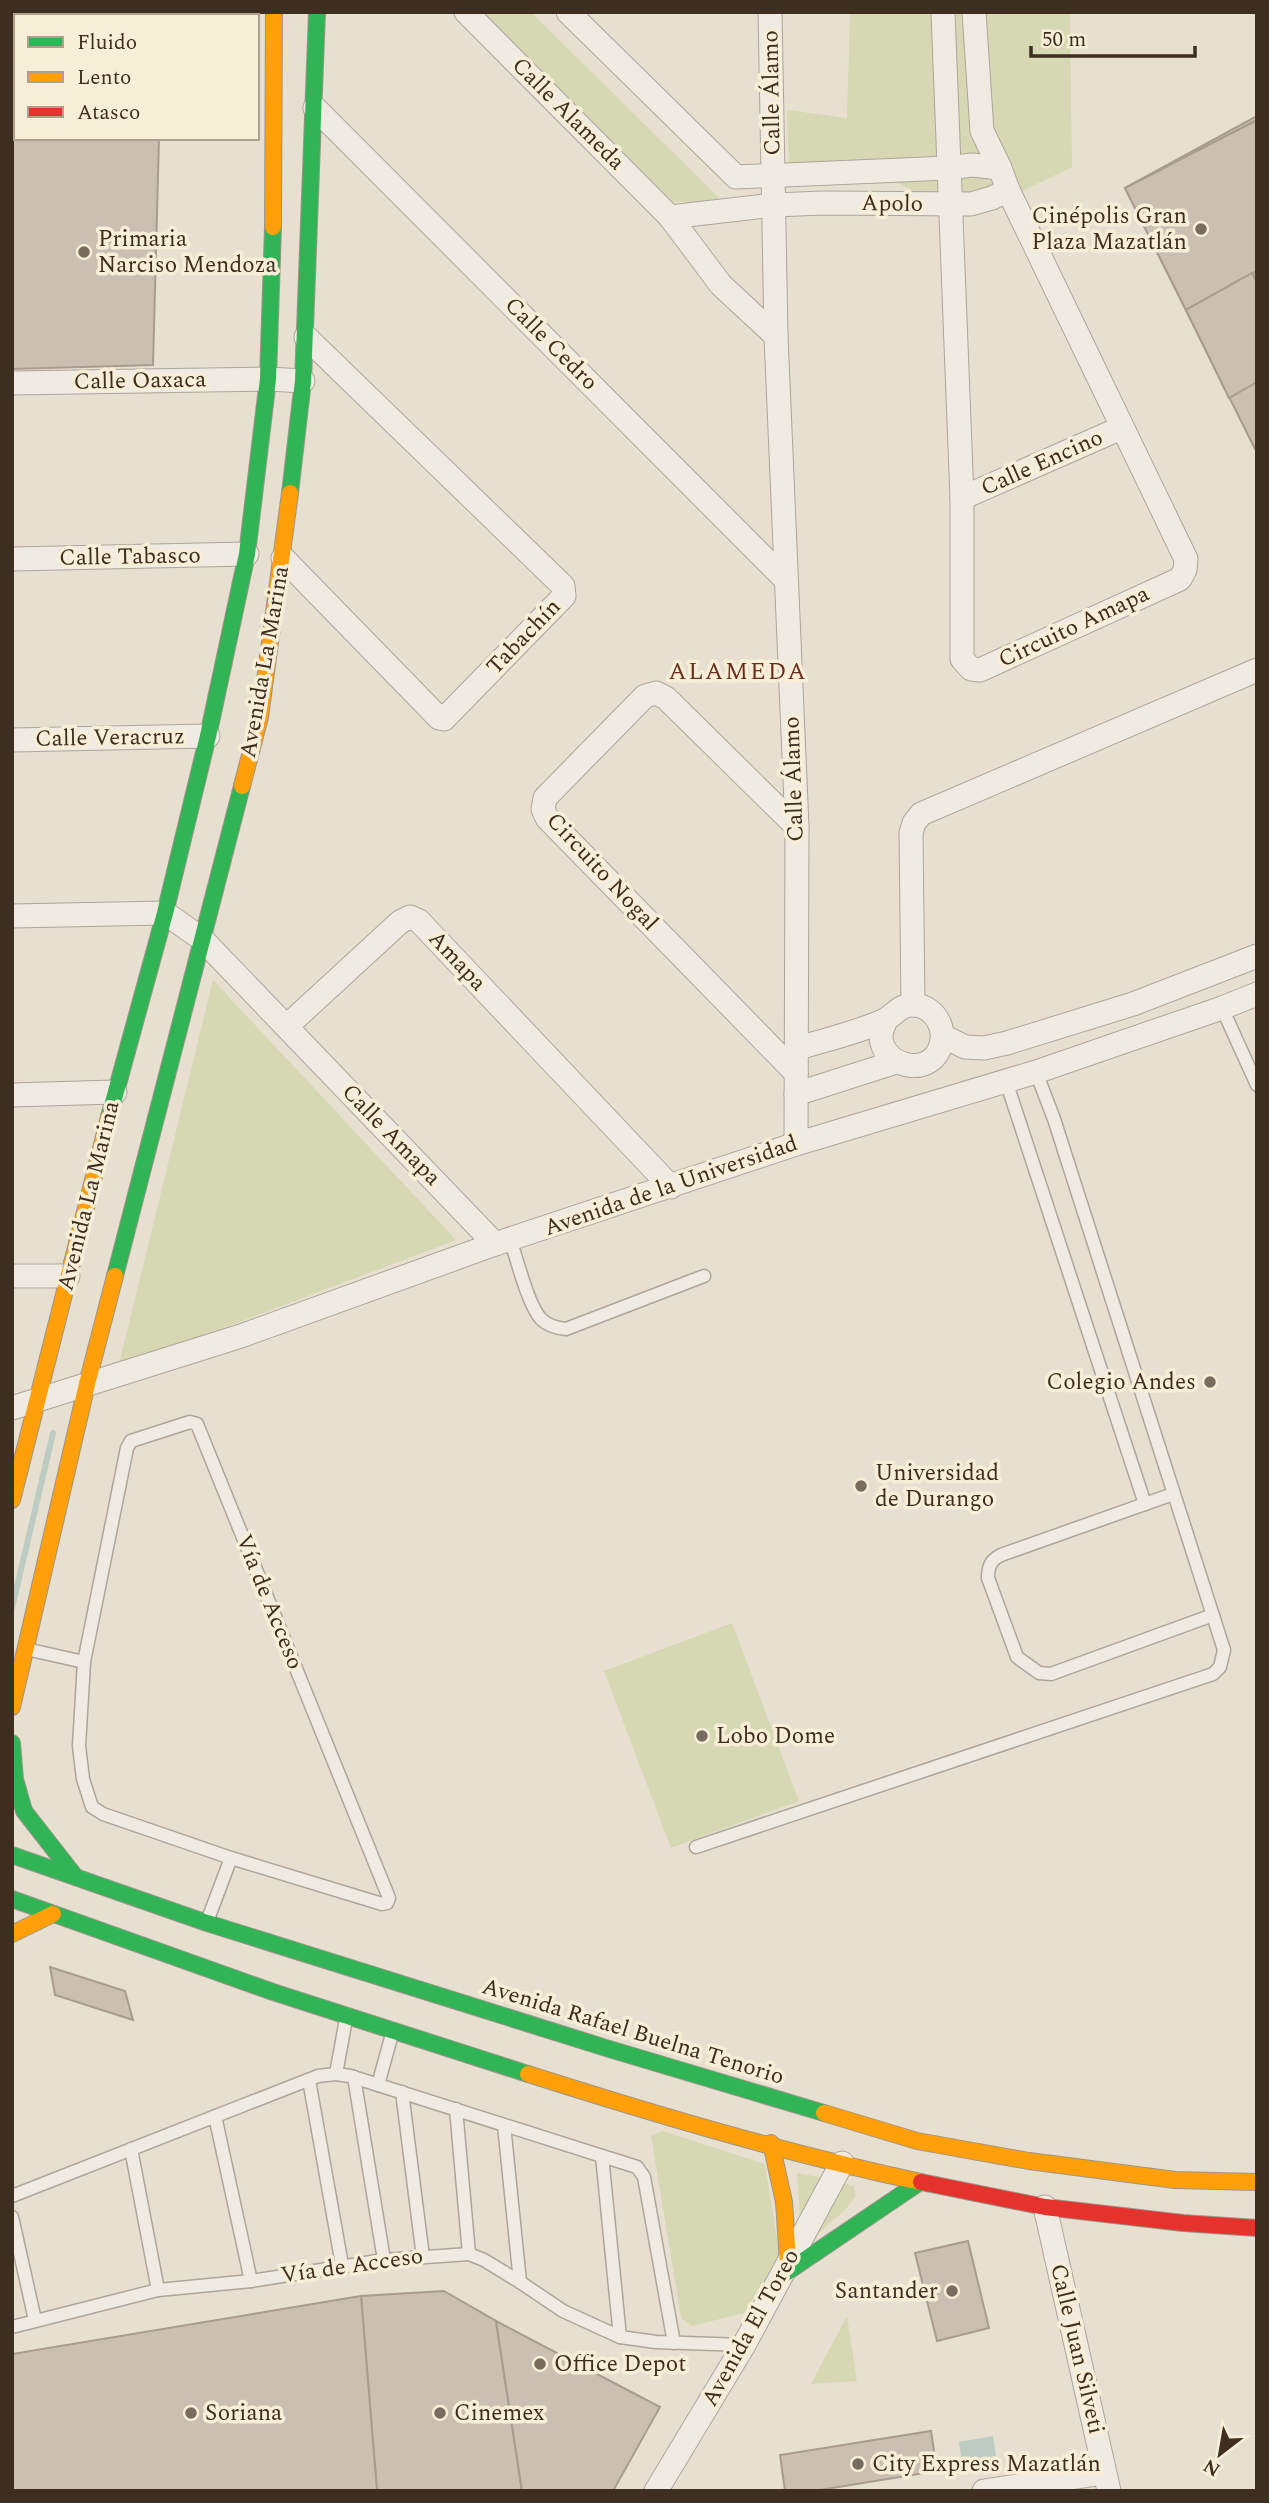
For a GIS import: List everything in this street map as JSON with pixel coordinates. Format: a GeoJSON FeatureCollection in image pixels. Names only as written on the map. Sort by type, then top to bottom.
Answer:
{"type":"FeatureCollection","features":[{"type":"Feature","properties":{"kind":"main road","name":"Avenida La Marina"},"geometry":{"type":"LineString","coordinates":[[12,1707],[88,1384],[260,717],[283,558],[303,382],[316,108],[317,12]]}},
{"type":"Feature","properties":{"kind":"main road","name":"Avenida La Marina"},"geometry":{"type":"LineString","coordinates":[[12,1500],[115,1092],[166,913],[247,554],[268,379],[273,217],[268,22]]}},
{"type":"Feature","properties":{"kind":"main road"},"geometry":{"type":"LineString","coordinates":[[12,1743],[15,1779],[24,1811],[74,1875]]}},
{"type":"Feature","properties":{"kind":"main road","name":"Avenida Rafael Buelna Tenorio"},"geometry":{"type":"LineString","coordinates":[[12,1855],[207,1923],[606,2049],[850,2145],[920,2182],[1045,2207],[1183,2223],[1257,2228]]}},
{"type":"Feature","properties":{"kind":"main road","name":"Avenida Rafael Buelna Tenorio"},"geometry":{"type":"LineString","coordinates":[[12,1899],[393,2031],[638,2109],[771,2143],[850,2145],[917,2141],[1029,2161],[1175,2180],[1257,2182]]}},
{"type":"Feature","properties":{"kind":"main road"},"geometry":{"type":"LineString","coordinates":[[12,1934],[53,1914]]}},
{"type":"Feature","properties":{"kind":"main road"},"geometry":{"type":"LineString","coordinates":[[771,2143],[781,2178],[789,2232],[785,2269]]}},
{"type":"Feature","properties":{"kind":"main road"},"geometry":{"type":"LineString","coordinates":[[785,2269],[920,2182]]}},
{"type":"Feature","properties":{"kind":"street","name":"Calle Alameda"},"geometry":{"type":"LineString","coordinates":[[466,12],[670,217],[721,285],[776,336]]}},
{"type":"Feature","properties":{"kind":"street","name":"Apolo"},"geometry":{"type":"LineString","coordinates":[[568,12],[733,174],[740,177],[972,165],[1004,179],[992,198],[971,204],[823,202],[670,217]]}},
{"type":"Feature","properties":{"kind":"street","name":"Calle Álamo"},"geometry":{"type":"LineString","coordinates":[[770,12],[776,336],[797,827],[796,1144]]}},
{"type":"Feature","properties":{"kind":"street","name":"Circuito Amapa"},"geometry":{"type":"LineString","coordinates":[[943,12],[962,498],[962,659],[971,669],[980,670],[1180,579],[1185,570],[1186,559],[1121,428],[982,131],[974,12]]}},
{"type":"Feature","properties":{"kind":"street","name":"Calle Cedro"},"geometry":{"type":"LineString","coordinates":[[316,108],[786,580]]}},
{"type":"Feature","properties":{"kind":"street","name":"Tabachín"},"geometry":{"type":"LineString","coordinates":[[283,558],[439,718],[444,719],[564,596],[565,590],[306,337]]}},
{"type":"Feature","properties":{"kind":"street"},"geometry":{"type":"LineString","coordinates":[[268,379],[303,382]]}},
{"type":"Feature","properties":{"kind":"street","name":"Calle Oaxaca"},"geometry":{"type":"LineString","coordinates":[[12,383],[268,379]]}},
{"type":"Feature","properties":{"kind":"street","name":"Calle Encino"},"geometry":{"type":"LineString","coordinates":[[962,498],[1121,428]]}},
{"type":"Feature","properties":{"kind":"street","name":"Calle Tabasco"},"geometry":{"type":"LineString","coordinates":[[12,559],[247,554]]}},
{"type":"Feature","properties":{"kind":"street"},"geometry":{"type":"LineString","coordinates":[[913,1005],[911,833],[921,814],[1257,670]]}},
{"type":"Feature","properties":{"kind":"street","name":"Circuito Nogal"},"geometry":{"type":"LineString","coordinates":[[796,1084],[547,818],[543,809],[545,798],[645,696],[656,693],[666,698],[797,827]]}},
{"type":"Feature","properties":{"kind":"street","name":"Calle Veracruz"},"geometry":{"type":"LineString","coordinates":[[12,740],[208,736]]}},
{"type":"Feature","properties":{"kind":"street"},"geometry":{"type":"LineString","coordinates":[[12,916],[166,913],[202,939],[287,1026]]}},
{"type":"Feature","properties":{"kind":"street","name":"Amapa"},"geometry":{"type":"LineString","coordinates":[[287,1026],[400,922],[410,917],[419,921],[671,1187]]}},
{"type":"Feature","properties":{"kind":"street"},"geometry":{"type":"LineString","coordinates":[[943,1036],[965,1047],[984,1048],[1007,1043],[1133,1004],[1257,956]]}},
{"type":"Feature","properties":{"kind":"street","name":"Avenida de la Universidad"},"geometry":{"type":"LineString","coordinates":[[88,1384],[241,1336],[503,1241],[796,1144],[1036,1072],[1257,994]]}},
{"type":"Feature","properties":{"kind":"street"},"geometry":{"type":"LineString","coordinates":[[913,1005],[928,1009],[939,1021],[943,1036],[939,1052],[927,1063],[912,1067],[896,1062],[885,1051],[881,1035],[886,1020],[897,1009],[913,1005]]}},
{"type":"Feature","properties":{"kind":"street"},"geometry":{"type":"LineString","coordinates":[[796,1049],[886,1020]]}},
{"type":"Feature","properties":{"kind":"street","name":"Calle Amapa"},"geometry":{"type":"LineString","coordinates":[[287,1026],[503,1241]]}},
{"type":"Feature","properties":{"kind":"street"},"geometry":{"type":"LineString","coordinates":[[796,1084],[896,1062]]}},
{"type":"Feature","properties":{"kind":"street"},"geometry":{"type":"LineString","coordinates":[[12,1095],[115,1092]]}},
{"type":"Feature","properties":{"kind":"street"},"geometry":{"type":"LineString","coordinates":[[12,1276],[68,1276]]}},
{"type":"Feature","properties":{"kind":"street"},"geometry":{"type":"LineString","coordinates":[[12,1408],[88,1384]]}},
{"type":"Feature","properties":{"kind":"street","name":"Avenida El Toreo"},"geometry":{"type":"LineString","coordinates":[[656,2491],[744,2345],[850,2145]]}},
{"type":"Feature","properties":{"kind":"street","name":"Calle Juan Silveti"},"geometry":{"type":"LineString","coordinates":[[1045,2207],[1107,2482]]}},
{"type":"Feature","properties":{"kind":"street"},"geometry":{"type":"LineString","coordinates":[[984,2491],[1107,2482]]}},
{"type":"Feature","properties":{"kind":"lane"},"geometry":{"type":"LineString","coordinates":[[1222,1008],[1254,1070],[1257,1084]]}},
{"type":"Feature","properties":{"kind":"lane"},"geometry":{"type":"LineString","coordinates":[[696,1847],[1213,1674],[1220,1667],[1224,1650],[1054,1119],[1036,1072]]}},
{"type":"Feature","properties":{"kind":"lane"},"geometry":{"type":"LineString","coordinates":[[1006,1081],[1145,1504]]}},
{"type":"Feature","properties":{"kind":"lane"},"geometry":{"type":"LineString","coordinates":[[503,1241],[534,1308],[541,1319],[553,1328],[566,1329],[704,1276]]}},
{"type":"Feature","properties":{"kind":"lane","name":"Vía de Acceso"},"geometry":{"type":"LineString","coordinates":[[194,1422],[389,1898],[387,1903],[382,1904],[230,1858],[103,1814],[92,1807],[83,1779],[79,1746],[84,1662],[127,1448],[131,1441],[194,1422]]}},
{"type":"Feature","properties":{"kind":"lane"},"geometry":{"type":"LineString","coordinates":[[1173,1494],[993,1559],[988,1567],[988,1578],[1017,1657],[1038,1672],[1051,1674],[1213,1615]]}},
{"type":"Feature","properties":{"kind":"lane"},"geometry":{"type":"LineString","coordinates":[[26,1649],[84,1662]]}},
{"type":"Feature","properties":{"kind":"lane"},"geometry":{"type":"LineString","coordinates":[[207,1923],[230,1858]]}},
{"type":"Feature","properties":{"kind":"lane"},"geometry":{"type":"LineString","coordinates":[[335,2074],[346,2015]]}},
{"type":"Feature","properties":{"kind":"lane"},"geometry":{"type":"LineString","coordinates":[[379,2085],[393,2031]]}},
{"type":"Feature","properties":{"kind":"lane"},"geometry":{"type":"LineString","coordinates":[[12,2196],[318,2076],[335,2074],[354,2077],[637,2167],[643,2178],[674,2343]]}},
{"type":"Feature","properties":{"kind":"lane"},"geometry":{"type":"LineString","coordinates":[[354,2077],[384,2260]]}},
{"type":"Feature","properties":{"kind":"lane"},"geometry":{"type":"LineString","coordinates":[[309,2080],[342,2265]]}},
{"type":"Feature","properties":{"kind":"lane"},"geometry":{"type":"LineString","coordinates":[[402,2092],[424,2257]]}},
{"type":"Feature","properties":{"kind":"lane"},"geometry":{"type":"LineString","coordinates":[[456,2109],[469,2254],[484,2260],[563,2311],[620,2337],[674,2343],[744,2345]]}},
{"type":"Feature","properties":{"kind":"lane"},"geometry":{"type":"LineString","coordinates":[[215,2116],[251,2281]]}},
{"type":"Feature","properties":{"kind":"lane"},"geometry":{"type":"LineString","coordinates":[[504,2125],[520,2282]]}},
{"type":"Feature","properties":{"kind":"lane"},"geometry":{"type":"LineString","coordinates":[[131,2149],[158,2290]]}},
{"type":"Feature","properties":{"kind":"lane"},"geometry":{"type":"LineString","coordinates":[[602,2156],[620,2337]]}},
{"type":"Feature","properties":{"kind":"lane"},"geometry":{"type":"LineString","coordinates":[[12,2217],[35,2320]]}},
{"type":"Feature","properties":{"kind":"lane","name":"Vía de Acceso"},"geometry":{"type":"LineString","coordinates":[[12,2327],[158,2290],[251,2281],[384,2260],[469,2254]]}},
{"type":"Feature","properties":{"kind":"green space"},"geometry":{"type":"Polygon","coordinates":[[[478,12],[531,12],[723,202],[671,202],[478,12]]]}},
{"type":"Feature","properties":{"kind":"green space"},"geometry":{"type":"Polygon","coordinates":[[[850,12],[1070,12],[1072,167],[1018,193],[970,199],[914,191],[879,174],[789,169],[787,110],[847,118],[850,12]]]}},
{"type":"Feature","properties":{"kind":"green space"},"geometry":{"type":"Polygon","coordinates":[[[213,980],[456,1240],[118,1368],[213,980]]]}},
{"type":"Feature","properties":{"kind":"green space","name":"Lobo Dome"},"geometry":{"type":"Polygon","coordinates":[[[732,1623],[799,1801],[671,1848],[604,1671],[732,1623]]]}},
{"type":"Feature","properties":{"kind":"green space"},"geometry":{"type":"Polygon","coordinates":[[[663,2131],[765,2164],[780,2258],[744,2313],[692,2326],[681,2318],[651,2136],[663,2131]]]}},
{"type":"Feature","properties":{"kind":"green space"},"geometry":{"type":"Polygon","coordinates":[[[797,2173],[824,2178],[800,2219],[797,2173]]]}},
{"type":"Feature","properties":{"kind":"green space"},"geometry":{"type":"Polygon","coordinates":[[[845,2183],[854,2187],[856,2196],[846,2209],[813,2238],[836,2188],[845,2183]]]}},
{"type":"Feature","properties":{"kind":"green space"},"geometry":{"type":"Polygon","coordinates":[[[847,2316],[857,2381],[811,2384],[847,2316]]]}},
{"type":"Feature","properties":{"kind":"shaded area"},"geometry":{"type":"Polygon","coordinates":[[[993,2436],[996,2456],[962,2461],[959,2442],[993,2436]]]}},
{"type":"Feature","properties":{"kind":"building","name":"Primaria Narciso Mendoza"},"geometry":{"type":"Polygon","coordinates":[[[14,50],[14,140],[159,140],[153,365],[12,369],[14,50]]]}},
{"type":"Feature","properties":{"kind":"building","name":"Cinépolis Gran Plaza Mazatlán"},"geometry":{"type":"Polygon","coordinates":[[[1257,116],[1257,453],[1125,188],[1257,116]]]}},
{"type":"Feature","properties":{"kind":"building","name":"Cinépolis Gran Plaza Mazatlán"},"geometry":{"type":"Polygon","coordinates":[[[1257,120],[1257,271],[1186,310],[1125,188],[1257,120]]]}},
{"type":"Feature","properties":{"kind":"building"},"geometry":{"type":"Polygon","coordinates":[[[1252,273],[1257,283],[1257,382],[1229,398],[1186,310],[1252,273]]]}},
{"type":"Feature","properties":{"kind":"building"},"geometry":{"type":"Polygon","coordinates":[[[50,1967],[125,1991],[133,2020],[55,1995],[50,1967]]]}},
{"type":"Feature","properties":{"kind":"building","name":"Santander"},"geometry":{"type":"Polygon","coordinates":[[[968,2241],[989,2328],[937,2341],[915,2253],[968,2241]]]}},
{"type":"Feature","properties":{"kind":"building","name":"Cinemex"},"geometry":{"type":"Polygon","coordinates":[[[444,2291],[496,2321],[522,2491],[377,2491],[361,2296],[444,2291]]]}},
{"type":"Feature","properties":{"kind":"building","name":"Soriana"},"geometry":{"type":"Polygon","coordinates":[[[361,2296],[377,2491],[12,2491],[12,2354],[361,2296]]]}},
{"type":"Feature","properties":{"kind":"building","name":"Office Depot"},"geometry":{"type":"Polygon","coordinates":[[[496,2321],[660,2407],[613,2491],[522,2491],[496,2321]]]}},
{"type":"Feature","properties":{"kind":"building"},"geometry":{"type":"Polygon","coordinates":[[[931,2431],[937,2471],[814,2491],[785,2491],[780,2455],[931,2431]]]}},
{"type":"Feature","properties":{"kind":"waterway"},"geometry":{"type":"LineString","coordinates":[[12,1608],[53,1433]]}},
{"type":"Feature","properties":{"kind":"traffic: fast"},"geometry":{"type":"LineString","coordinates":[[290,493],[303,381],[317,12]]}},
{"type":"Feature","properties":{"kind":"traffic: fast"},"geometry":{"type":"LineString","coordinates":[[109,1117],[165,913],[208,736],[247,554],[268,379],[273,227]]}},
{"type":"Feature","properties":{"kind":"traffic: fast"},"geometry":{"type":"LineString","coordinates":[[115,1276],[242,786]]}},
{"type":"Feature","properties":{"kind":"traffic: fast"},"geometry":{"type":"LineString","coordinates":[[12,1743],[15,1779],[24,1811],[74,1875]]}},
{"type":"Feature","properties":{"kind":"traffic: fast"},"geometry":{"type":"LineString","coordinates":[[12,1855],[207,1923],[824,2113]]}},
{"type":"Feature","properties":{"kind":"traffic: fast"},"geometry":{"type":"LineString","coordinates":[[12,1899],[273,1992],[528,2074]]}},
{"type":"Feature","properties":{"kind":"traffic: fast"},"geometry":{"type":"LineString","coordinates":[[781,2276],[920,2182]]}},
{"type":"Feature","properties":{"kind":"traffic: slow"},"geometry":{"type":"LineString","coordinates":[[273,227],[274,12]]}},
{"type":"Feature","properties":{"kind":"traffic: slow"},"geometry":{"type":"LineString","coordinates":[[242,786],[260,717],[290,493]]}},
{"type":"Feature","properties":{"kind":"traffic: slow"},"geometry":{"type":"LineString","coordinates":[[12,1500],[109,1117]]}},
{"type":"Feature","properties":{"kind":"traffic: slow"},"geometry":{"type":"LineString","coordinates":[[12,1707],[87,1384],[115,1276]]}},
{"type":"Feature","properties":{"kind":"traffic: slow"},"geometry":{"type":"LineString","coordinates":[[12,1934],[53,1914]]}},
{"type":"Feature","properties":{"kind":"traffic: slow"},"geometry":{"type":"LineString","coordinates":[[528,2074],[723,2133],[921,2182]]}},
{"type":"Feature","properties":{"kind":"traffic: slow"},"geometry":{"type":"LineString","coordinates":[[824,2113],[917,2141],[1029,2161],[1175,2180],[1257,2182]]}},
{"type":"Feature","properties":{"kind":"traffic: slow"},"geometry":{"type":"LineString","coordinates":[[771,2143],[784,2202],[788,2262]]}},
{"type":"Feature","properties":{"kind":"traffic: jam"},"geometry":{"type":"LineString","coordinates":[[921,2182],[1045,2207],[1183,2223],[1257,2228]]}},
{"type":"Feature","properties":{"kind":"place","name":"Cinépolis Gran Plaza Mazatlán"},"geometry":{"type":"Point","coordinates":[1201,229]}},
{"type":"Feature","properties":{"kind":"place","name":"Primaria Narciso Mendoza"},"geometry":{"type":"Point","coordinates":[84,252]}},
{"type":"Feature","properties":{"kind":"place","name":"Colegio Andes"},"geometry":{"type":"Point","coordinates":[1210,1382]}},
{"type":"Feature","properties":{"kind":"place","name":"Universidad de Durango"},"geometry":{"type":"Point","coordinates":[861,1486]}},
{"type":"Feature","properties":{"kind":"place","name":"Lobo Dome"},"geometry":{"type":"Point","coordinates":[702,1736]}},
{"type":"Feature","properties":{"kind":"place","name":"Santander"},"geometry":{"type":"Point","coordinates":[952,2291]}},
{"type":"Feature","properties":{"kind":"place","name":"Office Depot"},"geometry":{"type":"Point","coordinates":[540,2364]}},
{"type":"Feature","properties":{"kind":"place","name":"Soriana"},"geometry":{"type":"Point","coordinates":[191,2413]}},
{"type":"Feature","properties":{"kind":"place","name":"Cinemex"},"geometry":{"type":"Point","coordinates":[440,2413]}},
{"type":"Feature","properties":{"kind":"place","name":"City Express Mazatlán"},"geometry":{"type":"Point","coordinates":[858,2464]}},
{"type":"Feature","properties":{"kind":"district","name":"ALAMEDA"},"geometry":{"type":"Point","coordinates":[738,672]}}]}
